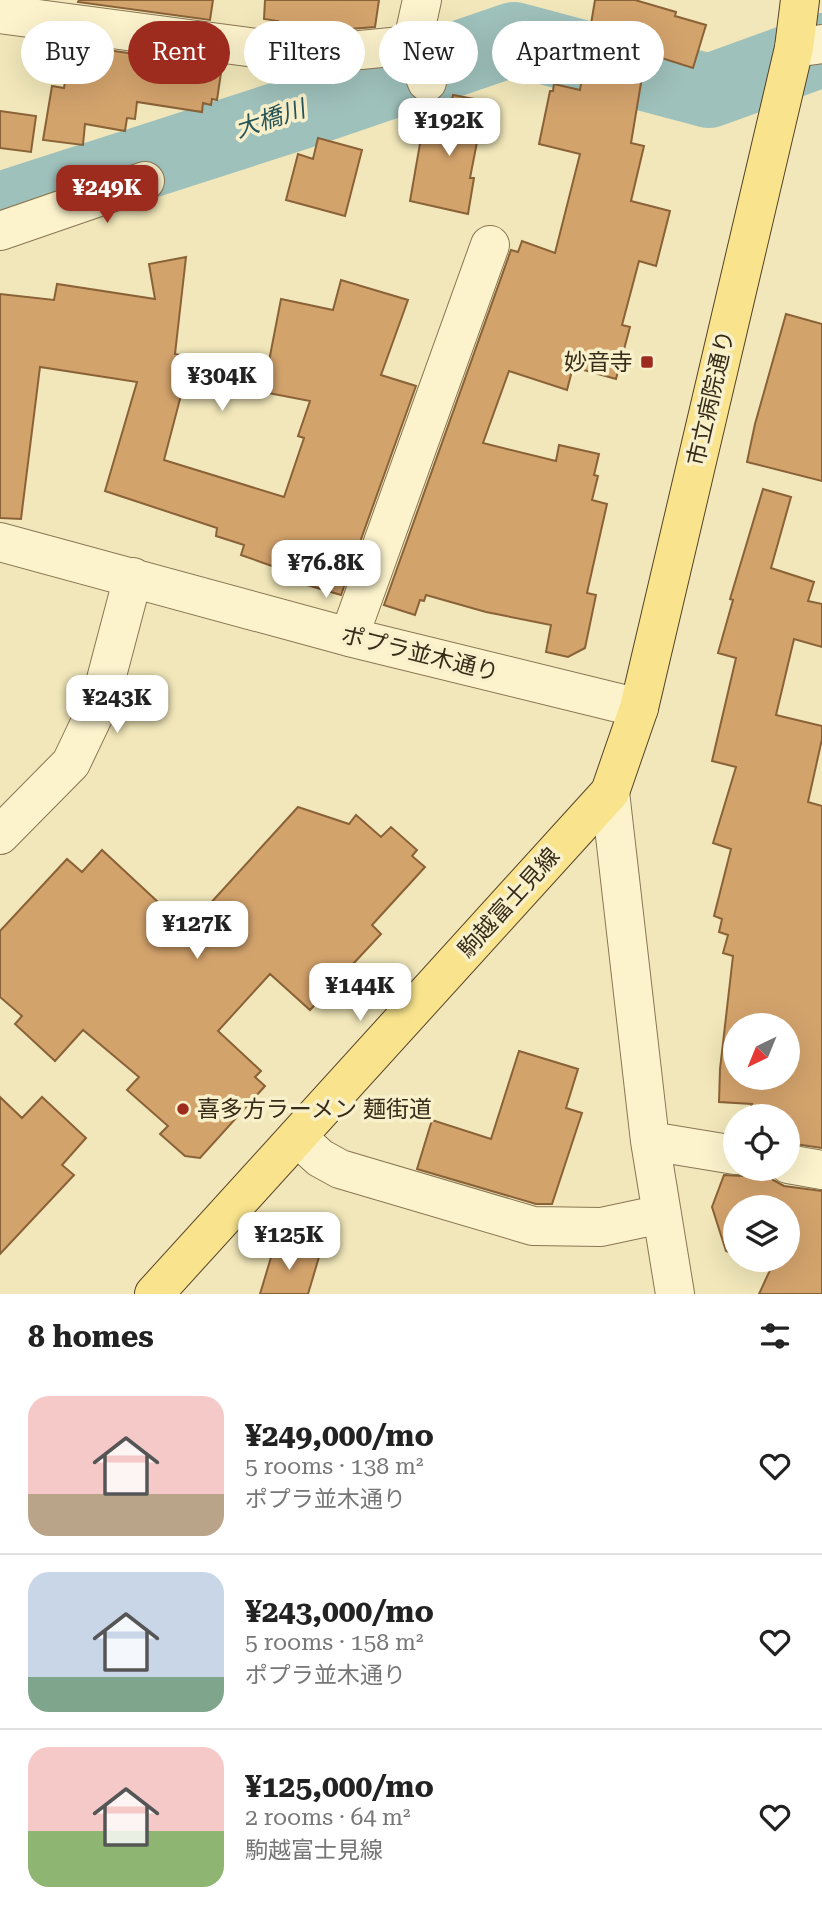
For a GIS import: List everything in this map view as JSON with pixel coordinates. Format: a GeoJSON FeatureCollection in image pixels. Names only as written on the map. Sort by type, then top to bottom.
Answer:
{"type":"FeatureCollection","features":[{"type":"Feature","properties":{"kind":"main road","name":"市立病院通り"},"geometry":{"type":"LineString","coordinates":[[610,792],[639,708],[808,46],[800,0]]}},
{"type":"Feature","properties":{"kind":"main road","name":"駒越富士見線"},"geometry":{"type":"LineString","coordinates":[[154,1294],[610,792]]}},
{"type":"Feature","properties":{"kind":"street"},"geometry":{"type":"LineString","coordinates":[[417,21],[422,0]]}},
{"type":"Feature","properties":{"kind":"street"},"geometry":{"type":"LineString","coordinates":[[0,14],[309,55],[379,48]]}},
{"type":"Feature","properties":{"kind":"street"},"geometry":{"type":"LineString","coordinates":[[0,230],[145,181]]}},
{"type":"Feature","properties":{"kind":"street"},"geometry":{"type":"LineString","coordinates":[[349,637],[490,245]]}},
{"type":"Feature","properties":{"kind":"street","name":"ポプラ並木通り"},"geometry":{"type":"LineString","coordinates":[[0,542],[349,637],[639,708]]}},
{"type":"Feature","properties":{"kind":"street"},"geometry":{"type":"LineString","coordinates":[[0,835],[71,764],[100,702],[133,577]]}},
{"type":"Feature","properties":{"kind":"street"},"geometry":{"type":"LineString","coordinates":[[610,792],[650,1141],[675,1294]]}},
{"type":"Feature","properties":{"kind":"street"},"geometry":{"type":"LineString","coordinates":[[297,1137],[320,1158],[340,1169],[533,1226],[601,1227],[662,1214]]}},
{"type":"Feature","properties":{"kind":"street"},"geometry":{"type":"LineString","coordinates":[[650,1141],[723,1153]]}},
{"type":"Feature","properties":{"kind":"street"},"geometry":{"type":"LineString","coordinates":[[800,1166],[822,1170]]}},
{"type":"Feature","properties":{"kind":"building"},"geometry":{"type":"Polygon","coordinates":[[[213,0],[210,20],[78,2],[213,0]]]}},
{"type":"Feature","properties":{"kind":"building"},"geometry":{"type":"Polygon","coordinates":[[[265,0],[379,0],[375,27],[365,28],[365,21],[264,19],[265,0]]]}},
{"type":"Feature","properties":{"kind":"building"},"geometry":{"type":"Polygon","coordinates":[[[595,0],[635,0],[676,12],[675,16],[706,25],[693,68],[664,59],[664,21],[592,21],[595,0]]]}},
{"type":"Feature","properties":{"kind":"building"},"geometry":{"type":"Polygon","coordinates":[[[114,51],[128,53],[128,84],[219,84],[217,100],[212,99],[211,105],[203,103],[202,112],[137,102],[135,119],[127,118],[125,131],[85,124],[83,145],[43,140],[52,86],[64,88],[65,84],[114,84],[114,51]]]}},
{"type":"Feature","properties":{"kind":"building"},"geometry":{"type":"Polygon","coordinates":[[[554,84],[580,90],[581,84],[641,84],[631,143],[644,146],[631,201],[670,211],[656,266],[639,261],[622,325],[630,327],[616,379],[573,367],[567,390],[509,371],[483,443],[556,461],[559,445],[599,454],[594,475],[598,476],[592,500],[607,504],[587,593],[596,595],[585,648],[568,657],[546,652],[551,625],[486,612],[426,595],[424,601],[420,600],[415,615],[384,605],[511,250],[518,252],[522,241],[555,253],[580,154],[539,144],[550,91],[553,91],[554,84]]]}},
{"type":"Feature","properties":{"kind":"building"},"geometry":{"type":"Polygon","coordinates":[[[453,95],[485,101],[470,178],[474,178],[468,214],[410,201],[422,132],[438,134],[442,110],[449,112],[453,95]]]}},
{"type":"Feature","properties":{"kind":"building"},"geometry":{"type":"Polygon","coordinates":[[[0,111],[36,116],[31,152],[0,148],[0,111]]]}},
{"type":"Feature","properties":{"kind":"building"},"geometry":{"type":"Polygon","coordinates":[[[318,138],[362,150],[345,216],[286,200],[298,154],[313,159],[318,138]]]}},
{"type":"Feature","properties":{"kind":"building"},"geometry":{"type":"Polygon","coordinates":[[[186,257],[175,354],[191,357],[164,460],[284,497],[304,438],[298,436],[310,401],[263,392],[281,299],[333,310],[341,280],[408,300],[381,375],[416,386],[341,595],[304,584],[306,578],[241,555],[244,545],[216,536],[217,528],[105,491],[137,382],[40,367],[21,519],[0,518],[0,294],[54,300],[57,284],[155,299],[149,264],[186,257]]]}},
{"type":"Feature","properties":{"kind":"building"},"geometry":{"type":"Polygon","coordinates":[[[786,314],[822,324],[822,481],[747,462],[786,314]]]}},
{"type":"Feature","properties":{"kind":"building"},"geometry":{"type":"Polygon","coordinates":[[[763,489],[791,497],[771,568],[814,582],[808,601],[822,604],[822,647],[794,639],[776,715],[822,726],[822,739],[808,802],[822,806],[822,1148],[800,1145],[800,1104],[719,1102],[723,1043],[723,1090],[800,1090],[800,1013],[726,1013],[733,956],[723,953],[728,935],[719,932],[722,919],[714,916],[731,849],[713,843],[736,767],[712,761],[736,658],[718,653],[733,600],[730,599],[763,489]]]}},
{"type":"Feature","properties":{"kind":"building"},"geometry":{"type":"Polygon","coordinates":[[[298,807],[349,824],[356,815],[381,837],[391,827],[417,850],[412,856],[425,867],[372,925],[381,934],[310,1010],[270,974],[218,1031],[261,1071],[255,1077],[265,1086],[200,1158],[185,1156],[160,1134],[168,1126],[127,1090],[139,1077],[83,1030],[55,1061],[15,1024],[22,1016],[0,997],[0,931],[67,859],[82,872],[102,850],[187,929],[298,807]]]}},
{"type":"Feature","properties":{"kind":"building"},"geometry":{"type":"Polygon","coordinates":[[[519,1051],[578,1069],[566,1108],[582,1113],[552,1204],[536,1204],[417,1169],[432,1120],[491,1139],[519,1051]]]}},
{"type":"Feature","properties":{"kind":"building"},"geometry":{"type":"Polygon","coordinates":[[[0,1097],[22,1118],[42,1097],[86,1138],[62,1165],[74,1175],[0,1254],[0,1097]]]}},
{"type":"Feature","properties":{"kind":"building"},"geometry":{"type":"Polygon","coordinates":[[[723,1178],[723,1181],[775,1181],[784,1186],[822,1191],[822,1294],[759,1294],[769,1272],[800,1272],[800,1195],[723,1195],[723,1242],[712,1207],[723,1178]]]}},
{"type":"Feature","properties":{"kind":"building"},"geometry":{"type":"Polygon","coordinates":[[[275,1244],[319,1257],[308,1294],[260,1294],[275,1244]]]}},
{"type":"Feature","properties":{"kind":"waterway","name":"大橋川"},"geometry":{"type":"LineString","coordinates":[[0,209],[298,113],[514,39],[709,91],[822,50]]}},
{"type":"Feature","properties":{"kind":"place","name":"妙音寺"},"geometry":{"type":"Point","coordinates":[647,362]}},
{"type":"Feature","properties":{"kind":"place","name":"喜多方ラーメン 麺街道"},"geometry":{"type":"Point","coordinates":[183,1109]}}]}
